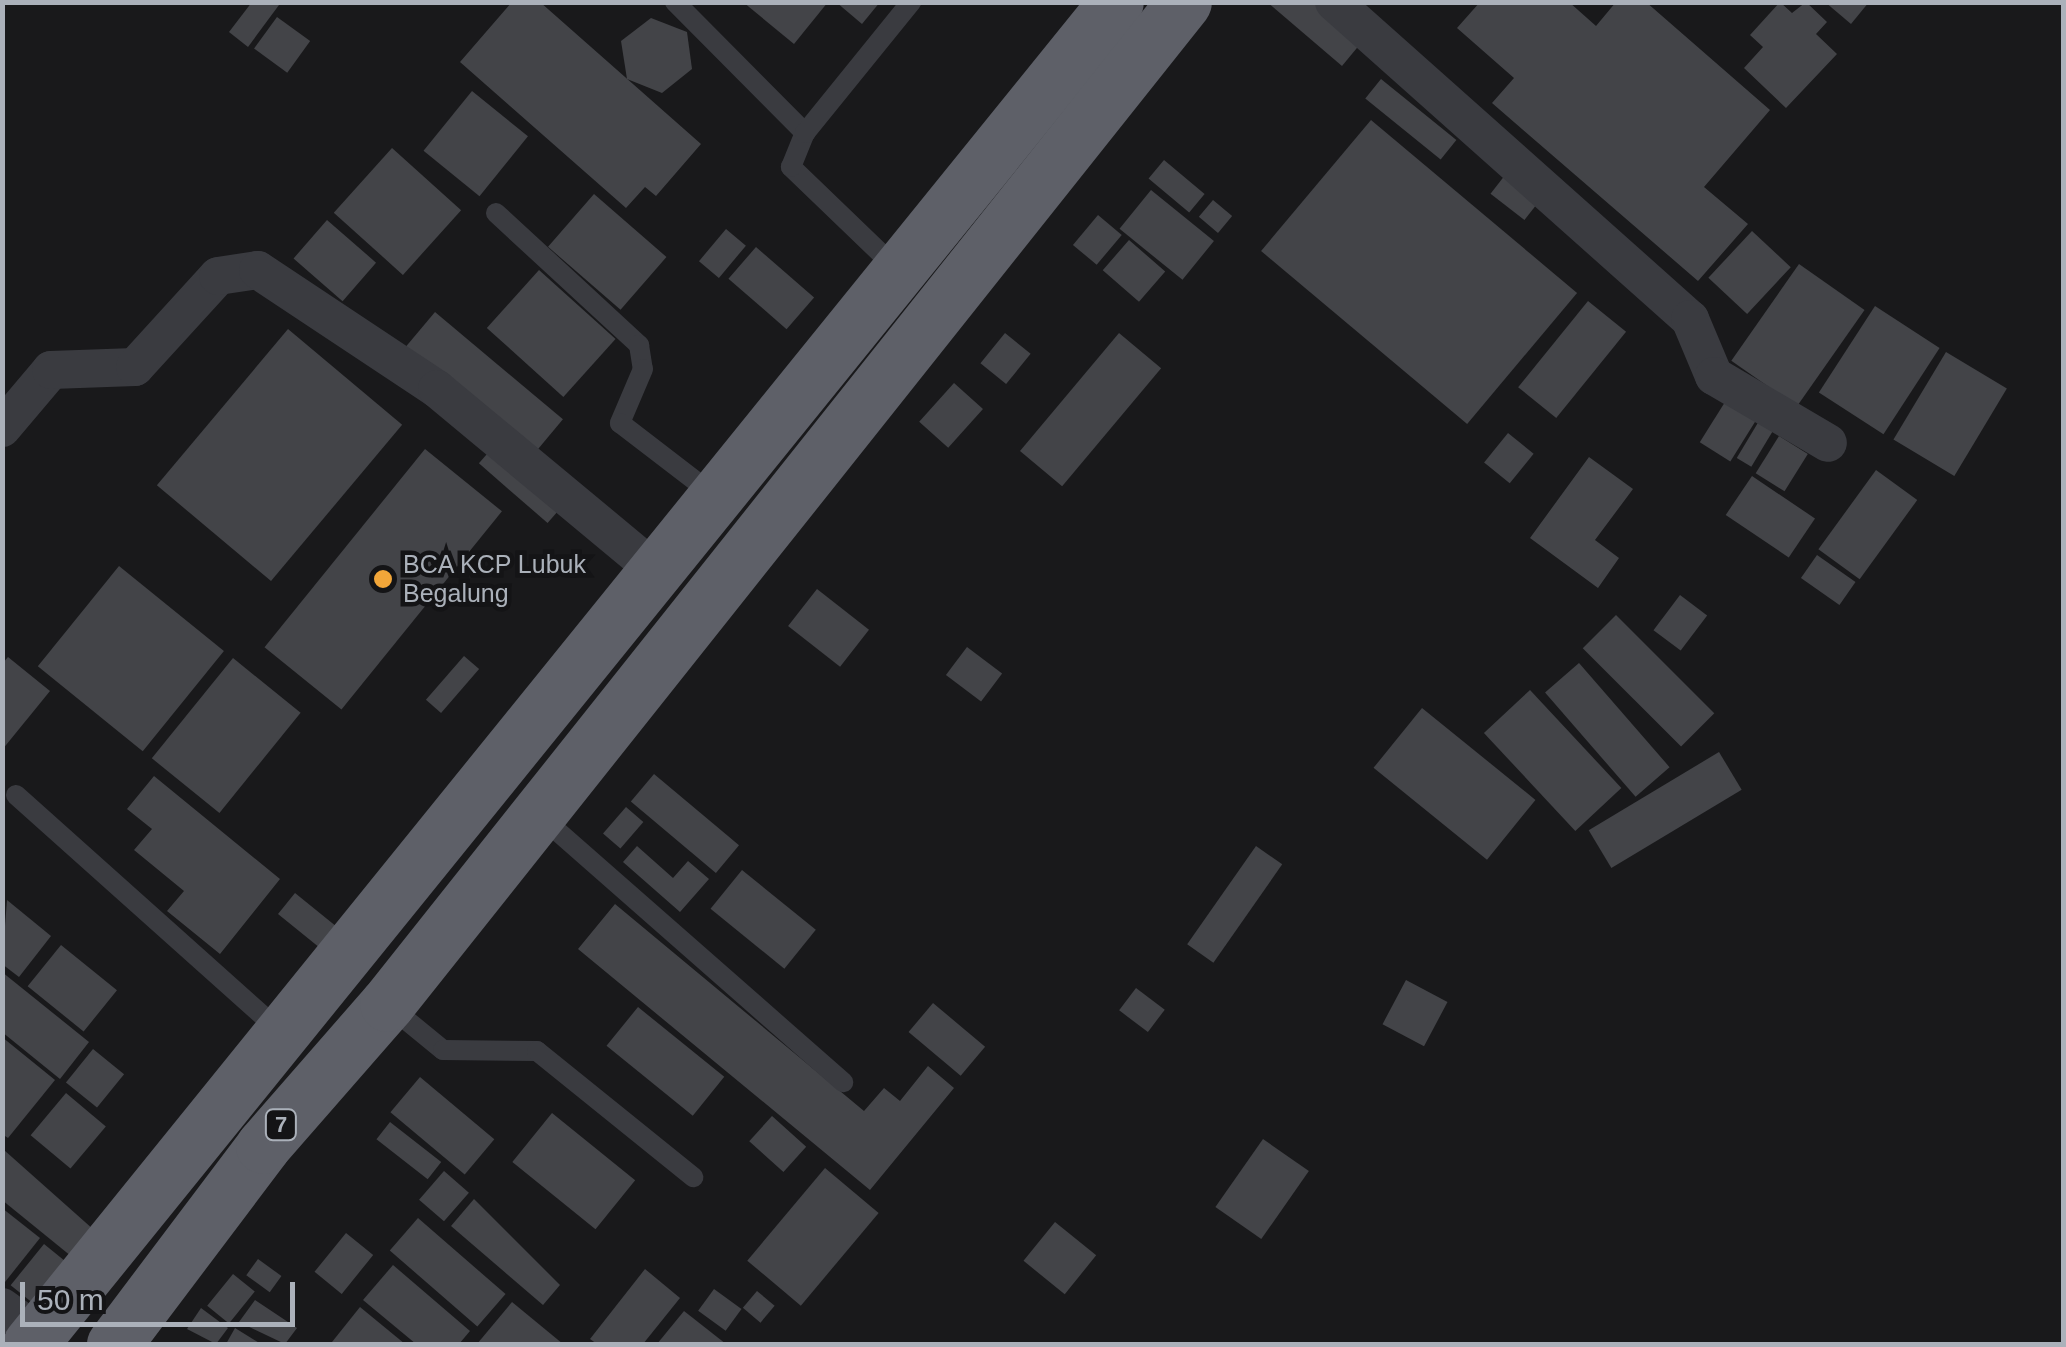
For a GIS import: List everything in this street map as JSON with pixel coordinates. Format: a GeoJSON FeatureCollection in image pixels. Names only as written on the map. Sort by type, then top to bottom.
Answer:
{"type":"FeatureCollection","features":[{"type":"Feature","properties":{"kind":"highway"},"geometry":{"type":"LineString","coordinates":[[655,570],[901,272],[1152,13]]}},
{"type":"Feature","properties":{"kind":"highway"},"geometry":{"type":"LineString","coordinates":[[534,811],[1152,13]]}},
{"type":"Feature","properties":{"kind":"highway","name":"7"},"geometry":{"type":"LineString","coordinates":[[24,1328],[287,1038],[655,570]]}},
{"type":"Feature","properties":{"kind":"highway","name":"7"},"geometry":{"type":"LineString","coordinates":[[114,1344],[262,1146],[386,1004],[534,811]]}},
{"type":"Feature","properties":{"kind":"street"},"geometry":{"type":"LineString","coordinates":[[1334,2],[1690,319],[1714,376],[1828,442]]}},
{"type":"Feature","properties":{"kind":"street"},"geometry":{"type":"LineString","coordinates":[[2,428],[51,370],[134,367],[218,276],[258,270],[437,389],[655,570]]}},
{"type":"Feature","properties":{"kind":"lane"},"geometry":{"type":"LineString","coordinates":[[675,2],[805,134]]}},
{"type":"Feature","properties":{"kind":"lane"},"geometry":{"type":"LineString","coordinates":[[901,272],[796,178],[792,154],[911,2]]}},
{"type":"Feature","properties":{"kind":"lane"},"geometry":{"type":"LineString","coordinates":[[496,214],[639,345],[643,369],[620,423],[715,496]]}},
{"type":"Feature","properties":{"kind":"lane"},"geometry":{"type":"LineString","coordinates":[[16,794],[165,938],[287,1038]]}},
{"type":"Feature","properties":{"kind":"lane"},"geometry":{"type":"LineString","coordinates":[[534,811],[843,1082]]}},
{"type":"Feature","properties":{"kind":"lane"},"geometry":{"type":"LineString","coordinates":[[386,1004],[443,1050],[537,1051],[694,1178]]}},
{"type":"Feature","properties":{"kind":"building"},"geometry":{"type":"Polygon","coordinates":[[[252,2],[279,5],[248,47],[229,32],[252,2]]]}},
{"type":"Feature","properties":{"kind":"building"},"geometry":{"type":"Polygon","coordinates":[[[512,2],[540,2],[701,144],[656,196],[645,187],[626,208],[460,62],[512,2]]]}},
{"type":"Feature","properties":{"kind":"building"},"geometry":{"type":"Polygon","coordinates":[[[743,2],[828,2],[794,44],[743,2]]]}},
{"type":"Feature","properties":{"kind":"building"},"geometry":{"type":"Polygon","coordinates":[[[836,2],[880,2],[862,24],[836,2]]]}},
{"type":"Feature","properties":{"kind":"building"},"geometry":{"type":"Polygon","coordinates":[[[1267,2],[1326,2],[1366,37],[1342,66],[1267,2]]]}},
{"type":"Feature","properties":{"kind":"building"},"geometry":{"type":"Polygon","coordinates":[[[1480,2],[1569,2],[1596,26],[1616,2],[1646,2],[1770,110],[1704,187],[1748,224],[1698,281],[1492,103],[1514,78],[1457,28],[1480,2]]]}},
{"type":"Feature","properties":{"kind":"building"},"geometry":{"type":"Polygon","coordinates":[[[1780,2],[1792,13],[1806,2],[1827,22],[1816,34],[1837,54],[1786,108],[1744,68],[1763,47],[1750,35],[1780,2]]]}},
{"type":"Feature","properties":{"kind":"building"},"geometry":{"type":"Polygon","coordinates":[[[1825,2],[1869,2],[1851,24],[1825,2]]]}},
{"type":"Feature","properties":{"kind":"building"},"geometry":{"type":"Polygon","coordinates":[[[277,17],[310,41],[287,73],[254,49],[277,17]]]}},
{"type":"Feature","properties":{"kind":"building"},"geometry":{"type":"Polygon","coordinates":[[[651,18],[687,32],[692,69],[662,93],[627,79],[621,41],[651,18]]]}},
{"type":"Feature","properties":{"kind":"building"},"geometry":{"type":"Polygon","coordinates":[[[1381,79],[1456,140],[1441,159],[1365,98],[1381,79]]]}},
{"type":"Feature","properties":{"kind":"building"},"geometry":{"type":"Polygon","coordinates":[[[472,91],[528,136],[479,196],[424,151],[472,91]]]}},
{"type":"Feature","properties":{"kind":"building"},"geometry":{"type":"Polygon","coordinates":[[[1371,120],[1577,293],[1467,424],[1261,251],[1371,120]]]}},
{"type":"Feature","properties":{"kind":"building"},"geometry":{"type":"Polygon","coordinates":[[[392,148],[461,210],[403,275],[334,213],[392,148]]]}},
{"type":"Feature","properties":{"kind":"building"},"geometry":{"type":"Polygon","coordinates":[[[1164,160],[1205,194],[1189,212],[1149,178],[1164,160]]]}},
{"type":"Feature","properties":{"kind":"building"},"geometry":{"type":"Polygon","coordinates":[[[1509,170],[1543,196],[1524,220],[1491,194],[1509,170]]]}},
{"type":"Feature","properties":{"kind":"building"},"geometry":{"type":"Polygon","coordinates":[[[1151,190],[1214,241],[1182,280],[1120,229],[1151,190]]]}},
{"type":"Feature","properties":{"kind":"building"},"geometry":{"type":"Polygon","coordinates":[[[594,194],[666,257],[621,310],[548,247],[594,194]]]}},
{"type":"Feature","properties":{"kind":"building"},"geometry":{"type":"Polygon","coordinates":[[[1213,200],[1232,216],[1218,233],[1199,217],[1213,200]]]}},
{"type":"Feature","properties":{"kind":"building"},"geometry":{"type":"Polygon","coordinates":[[[1098,215],[1122,235],[1097,265],[1073,245],[1098,215]]]}},
{"type":"Feature","properties":{"kind":"building"},"geometry":{"type":"Polygon","coordinates":[[[327,220],[376,263],[343,301],[294,258],[327,220]]]}},
{"type":"Feature","properties":{"kind":"building"},"geometry":{"type":"Polygon","coordinates":[[[726,229],[746,246],[719,278],[699,261],[726,229]]]}},
{"type":"Feature","properties":{"kind":"building"},"geometry":{"type":"Polygon","coordinates":[[[1752,231],[1791,267],[1747,314],[1708,278],[1752,231]]]}},
{"type":"Feature","properties":{"kind":"building"},"geometry":{"type":"Polygon","coordinates":[[[1129,240],[1165,271],[1139,302],[1103,270],[1129,240]]]}},
{"type":"Feature","properties":{"kind":"building"},"geometry":{"type":"Polygon","coordinates":[[[756,247],[814,298],[787,329],[728,279],[756,247]]]}},
{"type":"Feature","properties":{"kind":"building"},"geometry":{"type":"Polygon","coordinates":[[[1799,264],[1865,310],[1797,407],[1731,361],[1799,264]]]}},
{"type":"Feature","properties":{"kind":"building"},"geometry":{"type":"Polygon","coordinates":[[[539,270],[616,339],[563,397],[487,328],[539,270]]]}},
{"type":"Feature","properties":{"kind":"building"},"geometry":{"type":"Polygon","coordinates":[[[1588,301],[1626,332],[1556,418],[1518,387],[1588,301]]]}},
{"type":"Feature","properties":{"kind":"building"},"geometry":{"type":"Polygon","coordinates":[[[1875,306],[1940,348],[1883,434],[1819,392],[1875,306]]]}},
{"type":"Feature","properties":{"kind":"building"},"geometry":{"type":"Polygon","coordinates":[[[435,312],[563,419],[531,458],[403,350],[435,312]]]}},
{"type":"Feature","properties":{"kind":"building"},"geometry":{"type":"Polygon","coordinates":[[[288,329],[402,425],[271,581],[157,485],[288,329]]]}},
{"type":"Feature","properties":{"kind":"building"},"geometry":{"type":"Polygon","coordinates":[[[1005,333],[1031,354],[1006,384],[980,363],[1005,333]]]}},
{"type":"Feature","properties":{"kind":"building"},"geometry":{"type":"Polygon","coordinates":[[[1119,333],[1161,368],[1062,486],[1020,451],[1119,333]]]}},
{"type":"Feature","properties":{"kind":"building"},"geometry":{"type":"Polygon","coordinates":[[[1946,352],[2007,389],[1954,476],[1893,439],[1946,352]]]}},
{"type":"Feature","properties":{"kind":"building"},"geometry":{"type":"Polygon","coordinates":[[[954,383],[983,409],[948,448],[919,422],[954,383]]]}},
{"type":"Feature","properties":{"kind":"building"},"geometry":{"type":"Polygon","coordinates":[[[1730,394],[1761,413],[1730,461],[1700,442],[1730,394]]]}},
{"type":"Feature","properties":{"kind":"building"},"geometry":{"type":"Polygon","coordinates":[[[1762,416],[1777,425],[1751,467],[1737,458],[1762,416]]]}},
{"type":"Feature","properties":{"kind":"building"},"geometry":{"type":"Polygon","coordinates":[[[1508,433],[1534,454],[1510,483],[1484,463],[1508,433]]]}},
{"type":"Feature","properties":{"kind":"building"},"geometry":{"type":"Polygon","coordinates":[[[1779,436],[1808,454],[1785,491],[1756,473],[1779,436]]]}},
{"type":"Feature","properties":{"kind":"building"},"geometry":{"type":"Polygon","coordinates":[[[494,446],[563,506],[548,523],[479,463],[494,446]]]}},
{"type":"Feature","properties":{"kind":"building","name":"BCA KCP Lubuk Begalung"},"geometry":{"type":"Polygon","coordinates":[[[425,449],[502,511],[341,709],[265,647],[425,449]]]}},
{"type":"Feature","properties":{"kind":"building"},"geometry":{"type":"Polygon","coordinates":[[[1589,457],[1633,489],[1595,540],[1619,558],[1598,588],[1530,538],[1589,457]]]}},
{"type":"Feature","properties":{"kind":"building"},"geometry":{"type":"Polygon","coordinates":[[[1876,470],[1917,500],[1860,579],[1818,549],[1876,470]]]}},
{"type":"Feature","properties":{"kind":"building"},"geometry":{"type":"Polygon","coordinates":[[[1752,476],[1815,518],[1789,557],[1726,515],[1752,476]]]}},
{"type":"Feature","properties":{"kind":"building"},"geometry":{"type":"Polygon","coordinates":[[[1817,555],[1856,582],[1839,605],[1801,578],[1817,555]]]}},
{"type":"Feature","properties":{"kind":"building"},"geometry":{"type":"Polygon","coordinates":[[[119,566],[224,651],[143,751],[38,666],[119,566]]]}},
{"type":"Feature","properties":{"kind":"building"},"geometry":{"type":"Polygon","coordinates":[[[817,589],[869,630],[840,667],[788,626],[817,589]]]}},
{"type":"Feature","properties":{"kind":"building"},"geometry":{"type":"Polygon","coordinates":[[[1680,595],[1707,615],[1681,651],[1654,630],[1680,595]]]}},
{"type":"Feature","properties":{"kind":"building"},"geometry":{"type":"Polygon","coordinates":[[[1616,615],[1714,713],[1681,747],[1583,648],[1616,615]]]}},
{"type":"Feature","properties":{"kind":"building"},"geometry":{"type":"Polygon","coordinates":[[[967,647],[1002,673],[981,701],[946,675],[967,647]]]}},
{"type":"Feature","properties":{"kind":"building"},"geometry":{"type":"Polygon","coordinates":[[[464,656],[479,669],[441,713],[426,700],[464,656]]]}},
{"type":"Feature","properties":{"kind":"building"},"geometry":{"type":"Polygon","coordinates":[[[8,657],[50,691],[2,750],[2,664],[8,657]]]}},
{"type":"Feature","properties":{"kind":"building"},"geometry":{"type":"Polygon","coordinates":[[[233,658],[301,713],[219,813],[152,758],[233,658]]]}},
{"type":"Feature","properties":{"kind":"building"},"geometry":{"type":"Polygon","coordinates":[[[1579,663],[1670,767],[1636,797],[1545,693],[1579,663]]]}},
{"type":"Feature","properties":{"kind":"building"},"geometry":{"type":"Polygon","coordinates":[[[1530,690],[1621,788],[1575,831],[1484,733],[1530,690]]]}},
{"type":"Feature","properties":{"kind":"building"},"geometry":{"type":"Polygon","coordinates":[[[1422,708],[1535,800],[1487,860],[1374,768],[1422,708]]]}},
{"type":"Feature","properties":{"kind":"building"},"geometry":{"type":"Polygon","coordinates":[[[1719,752],[1742,790],[1611,868],[1589,830],[1719,752]]]}},
{"type":"Feature","properties":{"kind":"building"},"geometry":{"type":"Polygon","coordinates":[[[654,774],[739,845],[716,873],[631,802],[654,774]]]}},
{"type":"Feature","properties":{"kind":"building"},"geometry":{"type":"Polygon","coordinates":[[[154,776],[280,879],[220,954],[167,911],[184,891],[134,850],[152,829],[127,809],[154,776]]]}},
{"type":"Feature","properties":{"kind":"building"},"geometry":{"type":"Polygon","coordinates":[[[626,807],[643,822],[620,849],[603,833],[626,807]]]}},
{"type":"Feature","properties":{"kind":"building"},"geometry":{"type":"Polygon","coordinates":[[[637,846],[673,878],[688,861],[709,879],[680,912],[623,862],[637,846]]]}},
{"type":"Feature","properties":{"kind":"building"},"geometry":{"type":"Polygon","coordinates":[[[1256,846],[1282,864],[1213,963],[1187,944],[1256,846]]]}},
{"type":"Feature","properties":{"kind":"building"},"geometry":{"type":"Polygon","coordinates":[[[742,870],[816,930],[784,969],[711,909],[742,870]]]}},
{"type":"Feature","properties":{"kind":"building"},"geometry":{"type":"Polygon","coordinates":[[[295,893],[342,931],[325,952],[278,914],[295,893]]]}},
{"type":"Feature","properties":{"kind":"building"},"geometry":{"type":"Polygon","coordinates":[[[7,900],[51,936],[19,977],[2,964],[7,900]]]}},
{"type":"Feature","properties":{"kind":"building"},"geometry":{"type":"Polygon","coordinates":[[[615,904],[864,1111],[884,1088],[900,1101],[928,1066],[954,1088],[870,1190],[578,949],[615,904]]]}},
{"type":"Feature","properties":{"kind":"building"},"geometry":{"type":"Polygon","coordinates":[[[61,945],[117,990],[84,1031],[28,986],[61,945]]]}},
{"type":"Feature","properties":{"kind":"building"},"geometry":{"type":"Polygon","coordinates":[[[2,972],[89,1042],[60,1079],[2,1032],[2,972]]]}},
{"type":"Feature","properties":{"kind":"building"},"geometry":{"type":"Polygon","coordinates":[[[1406,980],[1447,1002],[1424,1046],[1383,1024],[1406,980]]]}},
{"type":"Feature","properties":{"kind":"building"},"geometry":{"type":"Polygon","coordinates":[[[1136,988],[1165,1010],[1148,1032],[1119,1010],[1136,988]]]}},
{"type":"Feature","properties":{"kind":"building"},"geometry":{"type":"Polygon","coordinates":[[[933,1003],[985,1047],[961,1076],[909,1032],[933,1003]]]}},
{"type":"Feature","properties":{"kind":"building"},"geometry":{"type":"Polygon","coordinates":[[[638,1007],[724,1077],[693,1116],[607,1046],[638,1007]]]}},
{"type":"Feature","properties":{"kind":"building"},"geometry":{"type":"Polygon","coordinates":[[[2,1037],[55,1080],[8,1138],[2,1134],[2,1037]]]}},
{"type":"Feature","properties":{"kind":"building"},"geometry":{"type":"Polygon","coordinates":[[[93,1049],[124,1074],[97,1108],[66,1082],[93,1049]]]}},
{"type":"Feature","properties":{"kind":"building"},"geometry":{"type":"Polygon","coordinates":[[[420,1077],[494,1139],[465,1175],[390,1112],[420,1077]]]}},
{"type":"Feature","properties":{"kind":"building"},"geometry":{"type":"Polygon","coordinates":[[[66,1093],[106,1126],[70,1169],[31,1135],[66,1093]]]}},
{"type":"Feature","properties":{"kind":"building"},"geometry":{"type":"Polygon","coordinates":[[[552,1113],[635,1180],[596,1229],[512,1162],[552,1113]]]}},
{"type":"Feature","properties":{"kind":"building"},"geometry":{"type":"Polygon","coordinates":[[[772,1116],[806,1147],[783,1172],[749,1141],[772,1116]]]}},
{"type":"Feature","properties":{"kind":"building"},"geometry":{"type":"Polygon","coordinates":[[[390,1122],[441,1162],[428,1179],[376,1139],[390,1122]]]}},
{"type":"Feature","properties":{"kind":"building"},"geometry":{"type":"Polygon","coordinates":[[[1263,1139],[1309,1171],[1261,1239],[1215,1207],[1263,1139]]]}},
{"type":"Feature","properties":{"kind":"building"},"geometry":{"type":"Polygon","coordinates":[[[4,1150],[103,1238],[82,1265],[2,1200],[4,1150]]]}},
{"type":"Feature","properties":{"kind":"building"},"geometry":{"type":"Polygon","coordinates":[[[825,1168],[879,1213],[801,1306],[747,1261],[825,1168]]]}},
{"type":"Feature","properties":{"kind":"building"},"geometry":{"type":"Polygon","coordinates":[[[444,1171],[469,1193],[444,1221],[419,1200],[444,1171]]]}},
{"type":"Feature","properties":{"kind":"building"},"geometry":{"type":"Polygon","coordinates":[[[474,1199],[560,1285],[543,1305],[451,1226],[474,1199]]]}},
{"type":"Feature","properties":{"kind":"building"},"geometry":{"type":"Polygon","coordinates":[[[2,1208],[40,1238],[5,1282],[2,1280],[2,1208]]]}},
{"type":"Feature","properties":{"kind":"building"},"geometry":{"type":"Polygon","coordinates":[[[418,1218],[506,1294],[477,1327],[390,1250],[418,1218]]]}},
{"type":"Feature","properties":{"kind":"building"},"geometry":{"type":"Polygon","coordinates":[[[1055,1222],[1096,1255],[1065,1294],[1024,1261],[1055,1222]]]}},
{"type":"Feature","properties":{"kind":"building"},"geometry":{"type":"Polygon","coordinates":[[[346,1233],[373,1255],[342,1294],[315,1272],[346,1233]]]}},
{"type":"Feature","properties":{"kind":"building"},"geometry":{"type":"Polygon","coordinates":[[[44,1244],[75,1269],[42,1310],[11,1285],[44,1244]]]}},
{"type":"Feature","properties":{"kind":"building"},"geometry":{"type":"Polygon","coordinates":[[[258,1259],[281,1276],[270,1292],[246,1275],[258,1259]]]}},
{"type":"Feature","properties":{"kind":"building"},"geometry":{"type":"Polygon","coordinates":[[[393,1265],[470,1331],[459,1344],[416,1344],[363,1300],[393,1265]]]}},
{"type":"Feature","properties":{"kind":"building"},"geometry":{"type":"Polygon","coordinates":[[[645,1269],[680,1298],[643,1344],[597,1344],[590,1339],[645,1269]]]}},
{"type":"Feature","properties":{"kind":"building"},"geometry":{"type":"Polygon","coordinates":[[[233,1274],[255,1292],[229,1323],[207,1306],[233,1274]]]}},
{"type":"Feature","properties":{"kind":"building"},"geometry":{"type":"Polygon","coordinates":[[[714,1289],[742,1309],[726,1331],[698,1311],[714,1289]]]}},
{"type":"Feature","properties":{"kind":"building"},"geometry":{"type":"Polygon","coordinates":[[[757,1291],[775,1306],[760,1323],[743,1308],[757,1291]]]}},
{"type":"Feature","properties":{"kind":"building"},"geometry":{"type":"Polygon","coordinates":[[[255,1300],[297,1328],[285,1344],[239,1322],[255,1300]]]}},
{"type":"Feature","properties":{"kind":"building"},"geometry":{"type":"Polygon","coordinates":[[[512,1302],[563,1344],[477,1344],[512,1302]]]}},
{"type":"Feature","properties":{"kind":"building"},"geometry":{"type":"Polygon","coordinates":[[[360,1307],[405,1344],[332,1342],[360,1307]]]}},
{"type":"Feature","properties":{"kind":"building"},"geometry":{"type":"Polygon","coordinates":[[[201,1308],[228,1328],[216,1344],[187,1329],[201,1308]]]}},
{"type":"Feature","properties":{"kind":"building"},"geometry":{"type":"Polygon","coordinates":[[[684,1311],[726,1344],[657,1344],[684,1311]]]}},
{"type":"Feature","properties":{"kind":"building"},"geometry":{"type":"Polygon","coordinates":[[[235,1328],[261,1344],[226,1344],[235,1328]]]}},
{"type":"Feature","properties":{"kind":"place","name":"BCA KCP Lubuk Begalung"},"geometry":{"type":"Point","coordinates":[383,579]}}]}
